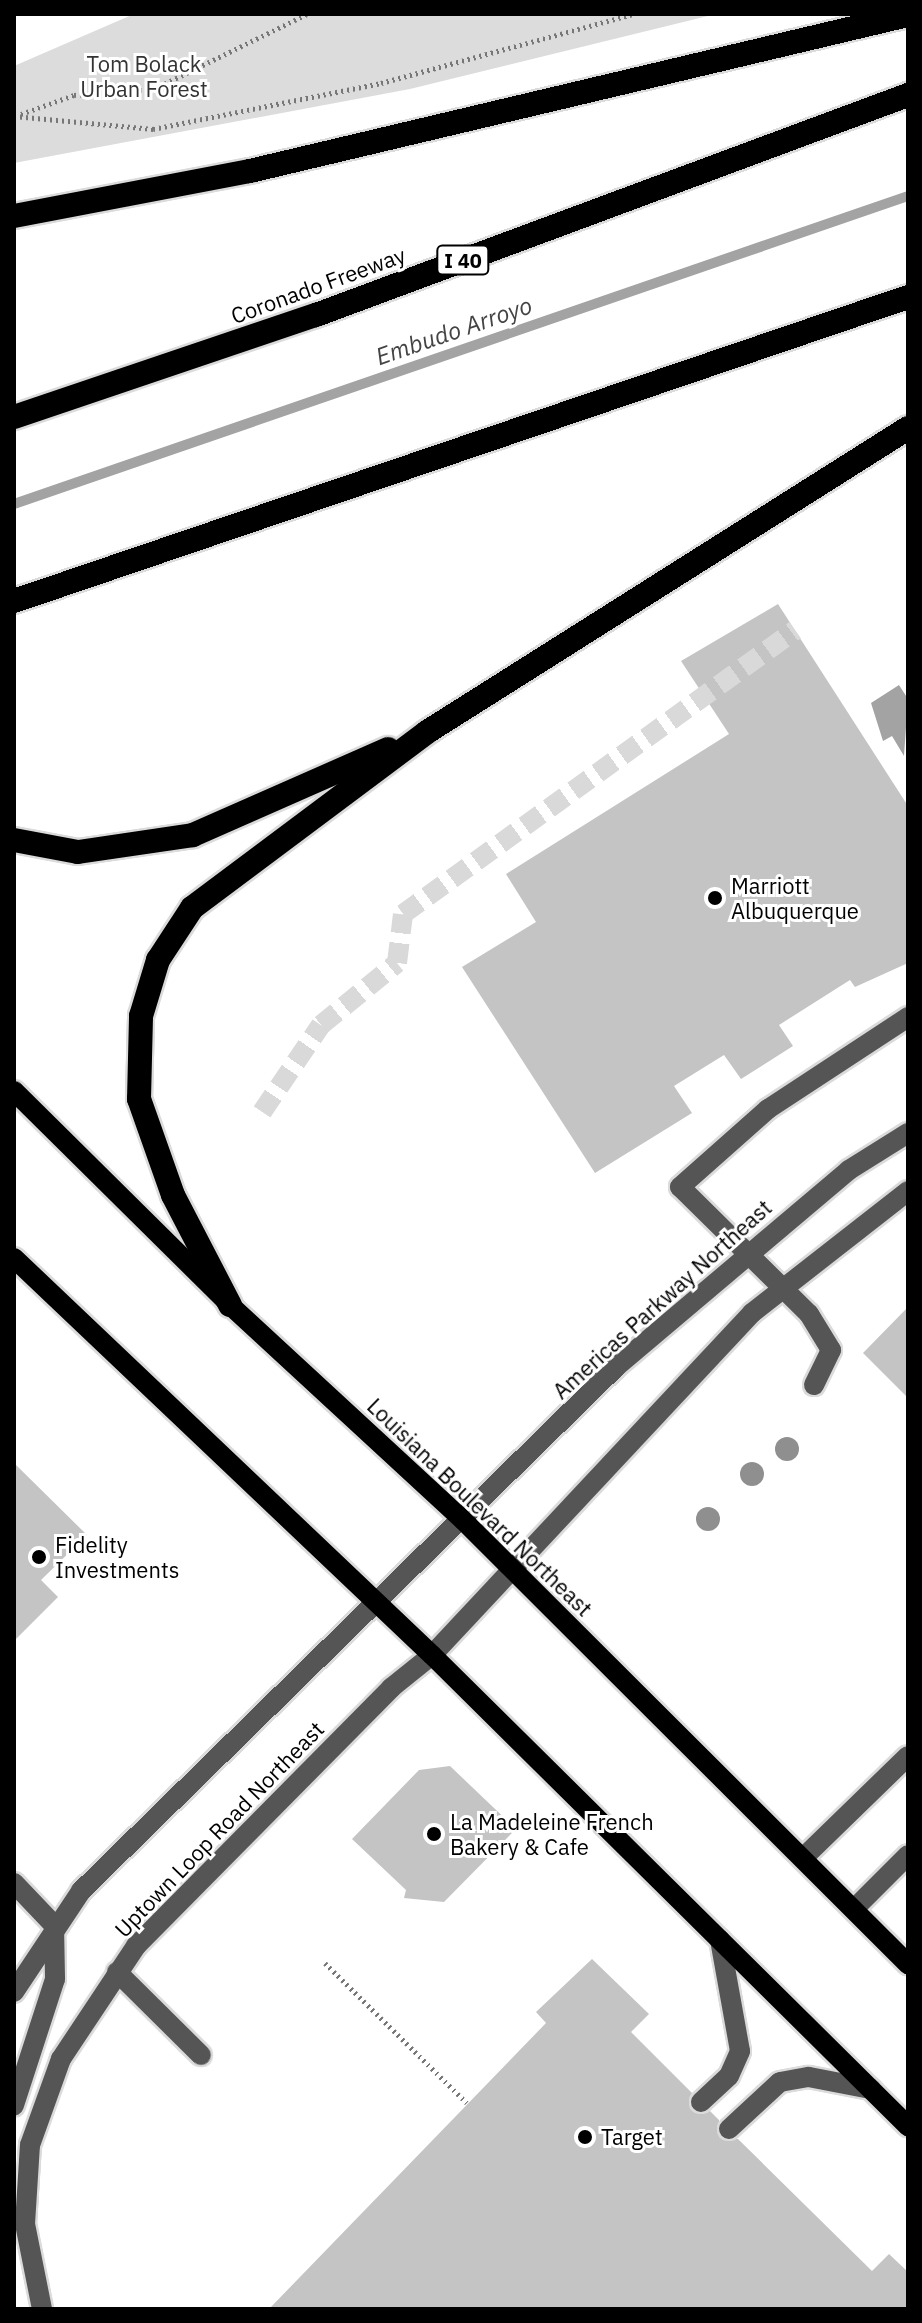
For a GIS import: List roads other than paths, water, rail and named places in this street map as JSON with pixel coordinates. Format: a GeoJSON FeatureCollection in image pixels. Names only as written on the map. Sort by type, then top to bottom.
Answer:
{"type":"FeatureCollection","features":[{"type":"Feature","properties":{"kind":"highway"},"geometry":{"type":"LineString","coordinates":[[14,216],[266,167],[908,15]]}},
{"type":"Feature","properties":{"kind":"highway","name":"Coronado Freeway"},"geometry":{"type":"LineString","coordinates":[[14,417],[316,315],[908,95]]}},
{"type":"Feature","properties":{"kind":"highway"},"geometry":{"type":"LineString","coordinates":[[14,601],[908,297]]}},
{"type":"Feature","properties":{"kind":"highway"},"geometry":{"type":"LineString","coordinates":[[230,1305],[173,1195],[139,1099],[135,1058],[158,960],[192,908],[232,874],[427,732],[908,428]]}},
{"type":"Feature","properties":{"kind":"highway"},"geometry":{"type":"LineString","coordinates":[[14,840],[78,852],[193,835],[427,732]]}},
{"type":"Feature","properties":{"kind":"main road","name":"Louisiana Boulevard Northeast"},"geometry":{"type":"LineString","coordinates":[[14,1091],[230,1305],[463,1520],[908,1964]]}},
{"type":"Feature","properties":{"kind":"main road"},"geometry":{"type":"LineString","coordinates":[[14,1258],[377,1601],[908,2126]]}},
{"type":"Feature","properties":{"kind":"street"},"geometry":{"type":"LineString","coordinates":[[814,1385],[831,1350],[781,1285],[680,1187],[768,1109],[908,1017]]}},
{"type":"Feature","properties":{"kind":"street","name":"Americas Parkway Northeast"},"geometry":{"type":"LineString","coordinates":[[463,1520],[616,1367],[849,1170],[908,1133]]}},
{"type":"Feature","properties":{"kind":"street"},"geometry":{"type":"LineString","coordinates":[[511,1567],[623,1459],[689,1375],[781,1285],[908,1191]]}},
{"type":"Feature","properties":{"kind":"street"},"geometry":{"type":"LineString","coordinates":[[14,1992],[54,1925],[377,1601],[463,1520]]}},
{"type":"Feature","properties":{"kind":"street","name":"Uptown Loop Road Northeast"},"geometry":{"type":"LineString","coordinates":[[42,2309],[29,2258],[24,2185],[42,2102],[61,2059],[117,1972],[166,1913],[432,1655],[511,1567]]}},
{"type":"Feature","properties":{"kind":"street"},"geometry":{"type":"LineString","coordinates":[[803,1858],[908,1756]]}},
{"type":"Feature","properties":{"kind":"street"},"geometry":{"type":"LineString","coordinates":[[854,1909],[908,1855]]}},
{"type":"Feature","properties":{"kind":"street"},"geometry":{"type":"LineString","coordinates":[[14,1883],[54,1925],[55,1979],[14,2105]]}},
{"type":"Feature","properties":{"kind":"street"},"geometry":{"type":"LineString","coordinates":[[701,2102],[729,2076],[740,2051],[720,1940]]}},
{"type":"Feature","properties":{"kind":"street"},"geometry":{"type":"LineString","coordinates":[[117,1972],[201,2055]]}},
{"type":"Feature","properties":{"kind":"street"},"geometry":{"type":"LineString","coordinates":[[729,2129],[780,2082],[809,2077],[871,2089]]}},
{"type":"Feature","properties":{"kind":"street"},"geometry":{"type":"LineString","coordinates":[[14,2229],[29,2258]]}},
{"type":"Feature","properties":{"kind":"waterway","name":"Embudo Arroyo"},"geometry":{"type":"LineString","coordinates":[[14,504],[908,196]]}},
{"type":"Feature","properties":{"kind":"tunnel"},"geometry":{"type":"LineString","coordinates":[[262,1112],[321,1025],[397,963],[403,914],[795,630]]}},
{"type":"Feature","properties":{"kind":"place","name":"Marriott Albuquerque"},"geometry":{"type":"Point","coordinates":[715,898]}},
{"type":"Feature","properties":{"kind":"place","name":"Fidelity Investments"},"geometry":{"type":"Point","coordinates":[39,1557]}},
{"type":"Feature","properties":{"kind":"place","name":"La Madeleine French Bakery & Cafe"},"geometry":{"type":"Point","coordinates":[434,1834]}},
{"type":"Feature","properties":{"kind":"place","name":"Target"},"geometry":{"type":"Point","coordinates":[585,2137]}},
{"type":"Feature","properties":{"kind":"park label","name":"Tom Bolack Urban Forest"},"geometry":{"type":"Point","coordinates":[144,76]}}]}
